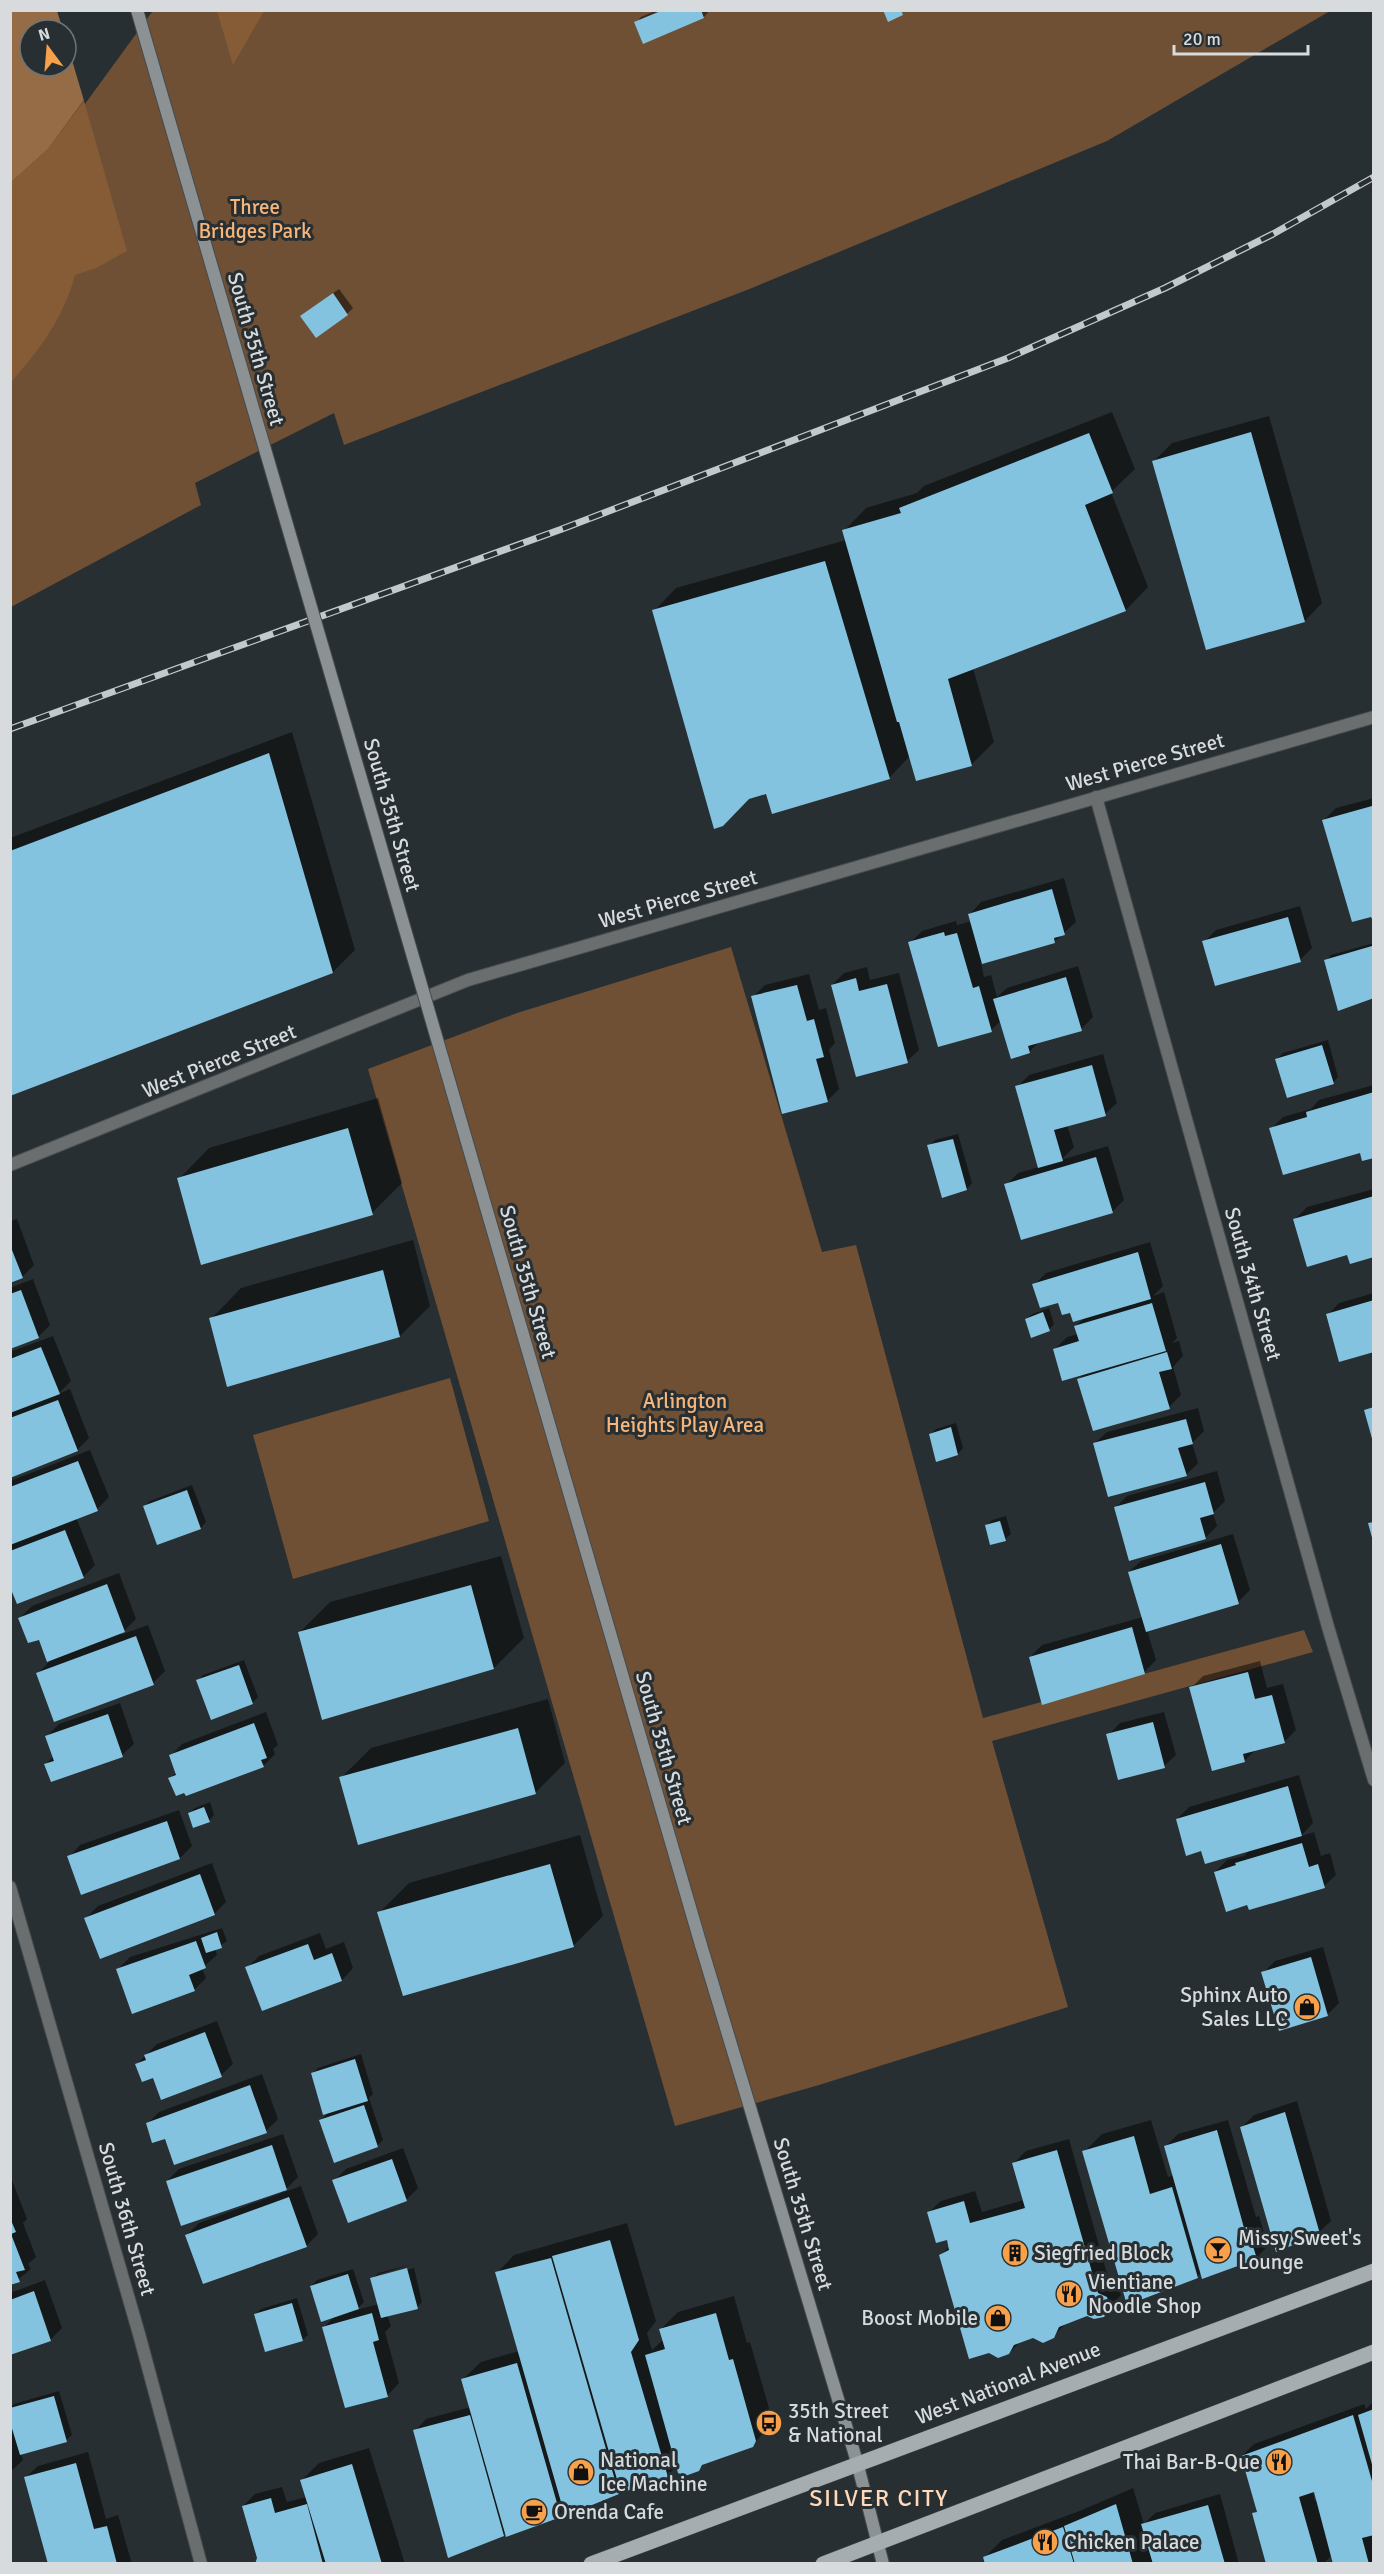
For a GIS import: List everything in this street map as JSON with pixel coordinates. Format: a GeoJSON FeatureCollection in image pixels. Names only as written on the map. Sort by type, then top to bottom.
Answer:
{"type":"FeatureCollection","features":[{"type":"Feature","properties":{"kind":"main road","name":"South 35th Street"},"geometry":{"type":"LineString","coordinates":[[137,10],[701,1946],[857,2462],[883,2564]]}},
{"type":"Feature","properties":{"kind":"main road","name":"West National Avenue"},"geometry":{"type":"LineString","coordinates":[[591,2564],[857,2462],[1374,2271]]}},
{"type":"Feature","properties":{"kind":"main road"},"geometry":{"type":"LineString","coordinates":[[823,2564],[1374,2352]]}},
{"type":"Feature","properties":{"kind":"street","name":"West Pierce Street"},"geometry":{"type":"LineString","coordinates":[[10,1165],[468,980],[1374,717]]}},
{"type":"Feature","properties":{"kind":"street","name":"South 34th Street"},"geometry":{"type":"LineString","coordinates":[[1096,796],[1325,1616],[1374,1780]]}},
{"type":"Feature","properties":{"kind":"street","name":"South 36th Street"},"geometry":{"type":"LineString","coordinates":[[10,1887],[139,2334],[201,2564]]}},
{"type":"Feature","properties":{"kind":"green space","name":"Three Bridges Park"},"geometry":{"type":"Polygon","coordinates":[[[149,11],[1330,11],[1107,141],[752,288],[344,445],[334,413],[195,483],[201,505],[11,607],[10,182],[48,149],[149,11]]]}},
{"type":"Feature","properties":{"kind":"green space","name":"Arlington Heights Play Area"},"geometry":{"type":"Polygon","coordinates":[[[731,947],[822,1252],[856,1245],[983,1718],[1304,1630],[1313,1652],[992,1741],[1068,2007],[819,2085],[675,2126],[368,1069],[517,1013],[731,947]]]}},
{"type":"Feature","properties":{"kind":"green space"},"geometry":{"type":"Polygon","coordinates":[[[450,1378],[489,1521],[293,1579],[253,1435],[450,1378]]]}},
{"type":"Feature","properties":{"kind":"shaded area"},"geometry":{"type":"Polygon","coordinates":[[[11,11],[149,11],[48,149],[11,182],[11,11]]]}},
{"type":"Feature","properties":{"kind":"shaded area"},"geometry":{"type":"Polygon","coordinates":[[[217,11],[264,11],[233,65],[217,11]]]}},
{"type":"Feature","properties":{"kind":"shaded area"},"geometry":{"type":"Polygon","coordinates":[[[84,101],[127,251],[96,268],[75,275],[64,305],[49,333],[11,382],[11,182],[48,149],[84,101]]]}},
{"type":"Feature","properties":{"kind":"pier"},"geometry":{"type":"Polygon","coordinates":[[[152,10],[85,104],[77,78],[78,18],[59,18],[57,11],[152,10]]]}},
{"type":"Feature","properties":{"kind":"building"},"geometry":{"type":"Polygon","coordinates":[[[663,10],[701,10],[704,18],[643,44],[634,22],[663,10]]]}},
{"type":"Feature","properties":{"kind":"building"},"geometry":{"type":"Polygon","coordinates":[[[883,10],[901,10],[903,15],[888,22],[883,10]]]}},
{"type":"Feature","properties":{"kind":"building"},"geometry":{"type":"Polygon","coordinates":[[[333,293],[348,315],[316,338],[300,316],[333,293]]]}},
{"type":"Feature","properties":{"kind":"building"},"geometry":{"type":"Polygon","coordinates":[[[1251,432],[1305,622],[1206,650],[1152,461],[1251,432]]]}},
{"type":"Feature","properties":{"kind":"building"},"geometry":{"type":"Polygon","coordinates":[[[1089,433],[1113,493],[1085,505],[1126,611],[948,679],[972,766],[916,781],[842,530],[901,513],[899,508],[1089,433]]]}},
{"type":"Feature","properties":{"kind":"building"},"geometry":{"type":"Polygon","coordinates":[[[825,561],[890,779],[772,814],[766,794],[749,799],[723,826],[714,829],[652,610],[825,561]]]}},
{"type":"Feature","properties":{"kind":"building"},"geometry":{"type":"Polygon","coordinates":[[[269,753],[333,973],[10,1096],[10,851],[269,753]]]}},
{"type":"Feature","properties":{"kind":"building"},"geometry":{"type":"Polygon","coordinates":[[[1372,806],[1374,923],[1371,917],[1352,922],[1322,820],[1372,806]]]}},
{"type":"Feature","properties":{"kind":"building"},"geometry":{"type":"Polygon","coordinates":[[[1052,889],[1065,935],[1054,938],[1055,943],[982,964],[968,914],[1052,889]]]}},
{"type":"Feature","properties":{"kind":"building"},"geometry":{"type":"Polygon","coordinates":[[[1288,917],[1301,962],[1215,986],[1202,941],[1288,917]]]}},
{"type":"Feature","properties":{"kind":"building"},"geometry":{"type":"Polygon","coordinates":[[[944,932],[945,936],[957,933],[973,988],[979,986],[992,1032],[938,1047],[908,942],[944,932]]]}},
{"type":"Feature","properties":{"kind":"building"},"geometry":{"type":"Polygon","coordinates":[[[1372,946],[1374,998],[1338,1011],[1324,960],[1372,946]]]}},
{"type":"Feature","properties":{"kind":"building"},"geometry":{"type":"Polygon","coordinates":[[[1066,977],[1082,1031],[1028,1046],[1030,1053],[1011,1059],[993,999],[1066,977]]]}},
{"type":"Feature","properties":{"kind":"building"},"geometry":{"type":"Polygon","coordinates":[[[856,978],[859,991],[887,984],[908,1063],[856,1077],[831,985],[856,978]]]}},
{"type":"Feature","properties":{"kind":"building"},"geometry":{"type":"Polygon","coordinates":[[[797,985],[807,1021],[814,1019],[824,1057],[816,1059],[828,1102],[782,1114],[751,996],[797,985]]]}},
{"type":"Feature","properties":{"kind":"building"},"geometry":{"type":"Polygon","coordinates":[[[1322,1045],[1334,1084],[1287,1098],[1275,1059],[1322,1045]]]}},
{"type":"Feature","properties":{"kind":"building"},"geometry":{"type":"Polygon","coordinates":[[[1092,1065],[1106,1116],[1054,1130],[1063,1161],[1038,1168],[1015,1086],[1092,1065]]]}},
{"type":"Feature","properties":{"kind":"building"},"geometry":{"type":"Polygon","coordinates":[[[1374,1092],[1374,1158],[1362,1161],[1360,1153],[1283,1175],[1269,1128],[1307,1117],[1306,1112],[1374,1092]]]}},
{"type":"Feature","properties":{"kind":"building"},"geometry":{"type":"Polygon","coordinates":[[[348,1128],[373,1215],[201,1265],[177,1178],[348,1128]]]}},
{"type":"Feature","properties":{"kind":"building"},"geometry":{"type":"Polygon","coordinates":[[[953,1139],[967,1190],[942,1198],[927,1145],[953,1139]]]}},
{"type":"Feature","properties":{"kind":"building"},"geometry":{"type":"Polygon","coordinates":[[[1096,1157],[1113,1213],[1021,1240],[1004,1184],[1096,1157]]]}},
{"type":"Feature","properties":{"kind":"building"},"geometry":{"type":"Polygon","coordinates":[[[1374,1196],[1374,1257],[1350,1264],[1347,1255],[1307,1267],[1293,1219],[1374,1196]]]}},
{"type":"Feature","properties":{"kind":"building"},"geometry":{"type":"Polygon","coordinates":[[[10,1245],[23,1278],[10,1283],[10,1245]]]}},
{"type":"Feature","properties":{"kind":"building"},"geometry":{"type":"Polygon","coordinates":[[[1138,1252],[1151,1299],[1073,1322],[1070,1313],[1062,1315],[1058,1303],[1040,1308],[1032,1284],[1138,1252]]]}},
{"type":"Feature","properties":{"kind":"building"},"geometry":{"type":"Polygon","coordinates":[[[383,1270],[400,1337],[227,1387],[209,1318],[383,1270]]]}},
{"type":"Feature","properties":{"kind":"building"},"geometry":{"type":"Polygon","coordinates":[[[21,1290],[39,1338],[10,1349],[10,1294],[21,1290]]]}},
{"type":"Feature","properties":{"kind":"building"},"geometry":{"type":"Polygon","coordinates":[[[1374,1300],[1374,1352],[1339,1362],[1326,1314],[1374,1300]]]}},
{"type":"Feature","properties":{"kind":"building"},"geometry":{"type":"Polygon","coordinates":[[[1152,1303],[1166,1351],[1062,1381],[1053,1349],[1079,1341],[1074,1326],[1152,1303]]]}},
{"type":"Feature","properties":{"kind":"building"},"geometry":{"type":"Polygon","coordinates":[[[1043,1312],[1050,1331],[1031,1338],[1025,1319],[1043,1312]]]}},
{"type":"Feature","properties":{"kind":"building"},"geometry":{"type":"Polygon","coordinates":[[[41,1347],[60,1394],[10,1413],[10,1359],[41,1347]]]}},
{"type":"Feature","properties":{"kind":"building"},"geometry":{"type":"Polygon","coordinates":[[[1167,1352],[1172,1369],[1159,1372],[1170,1409],[1093,1431],[1077,1379],[1167,1352]]]}},
{"type":"Feature","properties":{"kind":"building"},"geometry":{"type":"Polygon","coordinates":[[[58,1400],[78,1451],[10,1478],[10,1418],[58,1400]]]}},
{"type":"Feature","properties":{"kind":"building"},"geometry":{"type":"Polygon","coordinates":[[[1374,1407],[1374,1442],[1373,1442],[1364,1410],[1374,1407]]]}},
{"type":"Feature","properties":{"kind":"building"},"geometry":{"type":"Polygon","coordinates":[[[1186,1419],[1193,1444],[1178,1448],[1187,1476],[1108,1497],[1093,1443],[1186,1419]]]}},
{"type":"Feature","properties":{"kind":"building"},"geometry":{"type":"Polygon","coordinates":[[[951,1427],[958,1455],[936,1462],[929,1434],[951,1427]]]}},
{"type":"Feature","properties":{"kind":"building"},"geometry":{"type":"Polygon","coordinates":[[[78,1461],[98,1511],[10,1545],[10,1487],[78,1461]]]}},
{"type":"Feature","properties":{"kind":"building"},"geometry":{"type":"Polygon","coordinates":[[[1205,1482],[1214,1514],[1200,1518],[1206,1539],[1129,1561],[1114,1507],[1205,1482]]]}},
{"type":"Feature","properties":{"kind":"building"},"geometry":{"type":"Polygon","coordinates":[[[187,1490],[201,1529],[157,1545],[143,1506],[187,1490]]]}},
{"type":"Feature","properties":{"kind":"building"},"geometry":{"type":"Polygon","coordinates":[[[1000,1521],[1006,1541],[990,1545],[985,1525],[1000,1521]]]}},
{"type":"Feature","properties":{"kind":"building"},"geometry":{"type":"Polygon","coordinates":[[[1374,1522],[1374,1541],[1373,1541],[1368,1523],[1374,1522]]]}},
{"type":"Feature","properties":{"kind":"building"},"geometry":{"type":"Polygon","coordinates":[[[65,1530],[84,1578],[17,1604],[10,1587],[10,1551],[65,1530]]]}},
{"type":"Feature","properties":{"kind":"building"},"geometry":{"type":"Polygon","coordinates":[[[1221,1544],[1239,1604],[1146,1632],[1128,1572],[1221,1544]]]}},
{"type":"Feature","properties":{"kind":"building"},"geometry":{"type":"Polygon","coordinates":[[[107,1584],[125,1632],[47,1662],[39,1640],[28,1643],[18,1618],[107,1584]]]}},
{"type":"Feature","properties":{"kind":"building"},"geometry":{"type":"Polygon","coordinates":[[[471,1585],[494,1669],[322,1720],[298,1632],[471,1585]]]}},
{"type":"Feature","properties":{"kind":"building"},"geometry":{"type":"Polygon","coordinates":[[[1132,1627],[1145,1674],[1042,1705],[1029,1657],[1132,1627]]]}},
{"type":"Feature","properties":{"kind":"building"},"geometry":{"type":"Polygon","coordinates":[[[136,1636],[154,1685],[54,1722],[36,1673],[136,1636]]]}},
{"type":"Feature","properties":{"kind":"building"},"geometry":{"type":"Polygon","coordinates":[[[239,1665],[253,1704],[211,1720],[196,1680],[239,1665]]]}},
{"type":"Feature","properties":{"kind":"building"},"geometry":{"type":"Polygon","coordinates":[[[1248,1672],[1255,1699],[1272,1695],[1285,1743],[1243,1754],[1245,1762],[1212,1771],[1189,1687],[1248,1672]]]}},
{"type":"Feature","properties":{"kind":"building"},"geometry":{"type":"Polygon","coordinates":[[[108,1714],[123,1757],[51,1782],[44,1764],[54,1761],[45,1736],[108,1714]]]}},
{"type":"Feature","properties":{"kind":"building"},"geometry":{"type":"Polygon","coordinates":[[[1153,1722],[1165,1768],[1118,1780],[1106,1734],[1153,1722]]]}},
{"type":"Feature","properties":{"kind":"building"},"geometry":{"type":"Polygon","coordinates":[[[254,1723],[267,1758],[261,1760],[264,1767],[186,1796],[184,1793],[176,1796],[168,1778],[176,1775],[169,1755],[254,1723]]]}},
{"type":"Feature","properties":{"kind":"building"},"geometry":{"type":"Polygon","coordinates":[[[518,1728],[536,1794],[358,1845],[339,1777],[518,1728]]]}},
{"type":"Feature","properties":{"kind":"building"},"geometry":{"type":"Polygon","coordinates":[[[1288,1786],[1302,1836],[1205,1864],[1201,1851],[1186,1856],[1176,1819],[1288,1786]]]}},
{"type":"Feature","properties":{"kind":"building"},"geometry":{"type":"Polygon","coordinates":[[[204,1807],[210,1822],[193,1828],[188,1813],[204,1807]]]}},
{"type":"Feature","properties":{"kind":"building"},"geometry":{"type":"Polygon","coordinates":[[[167,1821],[180,1859],[81,1895],[67,1856],[167,1821]]]}},
{"type":"Feature","properties":{"kind":"building"},"geometry":{"type":"Polygon","coordinates":[[[1302,1843],[1309,1867],[1318,1864],[1325,1888],[1249,1910],[1247,1905],[1226,1912],[1214,1872],[1236,1865],[1235,1863],[1302,1843]]]}},
{"type":"Feature","properties":{"kind":"building"},"geometry":{"type":"Polygon","coordinates":[[[550,1864],[574,1947],[403,1996],[377,1912],[550,1864]]]}},
{"type":"Feature","properties":{"kind":"building"},"geometry":{"type":"Polygon","coordinates":[[[200,1874],[215,1915],[100,1959],[84,1918],[200,1874]]]}},
{"type":"Feature","properties":{"kind":"building"},"geometry":{"type":"Polygon","coordinates":[[[217,1932],[222,1948],[206,1953],[201,1938],[217,1932]]]}},
{"type":"Feature","properties":{"kind":"building"},"geometry":{"type":"Polygon","coordinates":[[[196,1941],[206,1968],[189,1975],[195,1991],[132,2014],[116,1969],[196,1941]]]}},
{"type":"Feature","properties":{"kind":"building"},"geometry":{"type":"Polygon","coordinates":[[[308,1944],[314,1960],[332,1953],[342,1981],[262,2011],[245,1967],[308,1944]]]}},
{"type":"Feature","properties":{"kind":"building"},"geometry":{"type":"Polygon","coordinates":[[[1311,1957],[1328,2016],[1279,2031],[1261,1972],[1311,1957]]]}},
{"type":"Feature","properties":{"kind":"building"},"geometry":{"type":"Polygon","coordinates":[[[205,2032],[222,2077],[161,2100],[153,2078],[142,2082],[135,2064],[146,2060],[144,2055],[205,2032]]]}},
{"type":"Feature","properties":{"kind":"building"},"geometry":{"type":"Polygon","coordinates":[[[355,2059],[368,2101],[323,2115],[311,2073],[355,2059]]]}},
{"type":"Feature","properties":{"kind":"building"},"geometry":{"type":"Polygon","coordinates":[[[250,2085],[267,2133],[174,2165],[165,2139],[152,2143],[146,2123],[250,2085]]]}},
{"type":"Feature","properties":{"kind":"building"},"geometry":{"type":"Polygon","coordinates":[[[364,2105],[378,2147],[334,2163],[319,2120],[364,2105]]]}},
{"type":"Feature","properties":{"kind":"building"},"geometry":{"type":"Polygon","coordinates":[[[1285,2112],[1320,2234],[1276,2252],[1240,2127],[1285,2112]]]}},
{"type":"Feature","properties":{"kind":"building"},"geometry":{"type":"Polygon","coordinates":[[[1217,2130],[1244,2228],[1247,2227],[1257,2259],[1202,2279],[1164,2146],[1217,2130]]]}},
{"type":"Feature","properties":{"kind":"building"},"geometry":{"type":"Polygon","coordinates":[[[1134,2136],[1150,2194],[1172,2187],[1198,2278],[1127,2305],[1082,2151],[1134,2136]]]}},
{"type":"Feature","properties":{"kind":"building"},"geometry":{"type":"Polygon","coordinates":[[[272,2145],[287,2190],[181,2226],[166,2181],[272,2145]]]}},
{"type":"Feature","properties":{"kind":"building","name":"Siegfried Block"},"geometry":{"type":"Polygon","coordinates":[[[1057,2150],[1098,2293],[1107,2297],[1110,2308],[1104,2317],[1094,2319],[1087,2316],[1059,2327],[1054,2338],[1043,2343],[1033,2338],[1014,2345],[1009,2354],[998,2358],[989,2353],[969,2359],[939,2255],[949,2250],[947,2240],[936,2243],[927,2212],[964,2201],[970,2223],[1025,2208],[1012,2163],[1057,2150]]]}},
{"type":"Feature","properties":{"kind":"building"},"geometry":{"type":"Polygon","coordinates":[[[392,2159],[407,2201],[348,2223],[332,2180],[392,2159]]]}},
{"type":"Feature","properties":{"kind":"building"},"geometry":{"type":"Polygon","coordinates":[[[289,2197],[307,2247],[203,2284],[185,2235],[289,2197]]]}},
{"type":"Feature","properties":{"kind":"building"},"geometry":{"type":"Polygon","coordinates":[[[10,2218],[16,2232],[11,2234],[25,2270],[16,2272],[20,2282],[10,2285],[10,2218]]]}},
{"type":"Feature","properties":{"kind":"building"},"geometry":{"type":"Polygon","coordinates":[[[610,2240],[639,2340],[631,2352],[668,2477],[621,2493],[552,2256],[610,2240]]]}},
{"type":"Feature","properties":{"kind":"building"},"geometry":{"type":"Polygon","coordinates":[[[551,2258],[619,2494],[565,2516],[495,2272],[551,2258]]]}},
{"type":"Feature","properties":{"kind":"building"},"geometry":{"type":"Polygon","coordinates":[[[407,2268],[418,2309],[381,2318],[370,2278],[407,2268]]]}},
{"type":"Feature","properties":{"kind":"building"},"geometry":{"type":"Polygon","coordinates":[[[348,2274],[359,2309],[321,2322],[310,2286],[348,2274]]]}},
{"type":"Feature","properties":{"kind":"building"},"geometry":{"type":"Polygon","coordinates":[[[34,2291],[51,2341],[10,2355],[10,2300],[34,2291]]]}},
{"type":"Feature","properties":{"kind":"building"},"geometry":{"type":"Polygon","coordinates":[[[292,2303],[303,2341],[265,2352],[254,2314],[292,2303]]]}},
{"type":"Feature","properties":{"kind":"building"},"geometry":{"type":"Polygon","coordinates":[[[372,2313],[379,2340],[373,2342],[388,2397],[345,2408],[322,2327],[372,2313]]]}},
{"type":"Feature","properties":{"kind":"building"},"geometry":{"type":"Polygon","coordinates":[[[716,2313],[729,2360],[733,2359],[756,2441],[753,2447],[702,2465],[699,2471],[685,2476],[678,2473],[645,2355],[665,2349],[659,2329],[716,2313]]]}},
{"type":"Feature","properties":{"kind":"building"},"geometry":{"type":"Polygon","coordinates":[[[517,2363],[561,2517],[506,2537],[461,2379],[517,2363]]]}},
{"type":"Feature","properties":{"kind":"building"},"geometry":{"type":"Polygon","coordinates":[[[54,2396],[67,2442],[20,2455],[10,2422],[10,2408],[54,2396]]]}},
{"type":"Feature","properties":{"kind":"building"},"geometry":{"type":"Polygon","coordinates":[[[1374,2409],[1374,2468],[1373,2468],[1358,2415],[1374,2409]]]}},
{"type":"Feature","properties":{"kind":"building"},"geometry":{"type":"Polygon","coordinates":[[[470,2415],[504,2536],[448,2558],[413,2430],[470,2415]]]}},
{"type":"Feature","properties":{"kind":"building"},"geometry":{"type":"Polygon","coordinates":[[[1353,2415],[1374,2488],[1374,2535],[1362,2538],[1369,2564],[1333,2564],[1314,2492],[1299,2497],[1318,2564],[1266,2564],[1252,2513],[1257,2512],[1241,2456],[1353,2415]]]}},
{"type":"Feature","properties":{"kind":"building"},"geometry":{"type":"Polygon","coordinates":[[[76,2463],[94,2529],[107,2526],[117,2564],[48,2564],[24,2477],[76,2463]]]}},
{"type":"Feature","properties":{"kind":"building"},"geometry":{"type":"Polygon","coordinates":[[[352,2464],[382,2564],[326,2564],[300,2480],[352,2464]]]}},
{"type":"Feature","properties":{"kind":"building"},"geometry":{"type":"Polygon","coordinates":[[[271,2498],[275,2513],[307,2504],[323,2564],[255,2564],[257,2558],[242,2506],[271,2498]]]}},
{"type":"Feature","properties":{"kind":"building"},"geometry":{"type":"Polygon","coordinates":[[[1116,2504],[1133,2564],[1075,2564],[1064,2526],[1116,2504]]]}},
{"type":"Feature","properties":{"kind":"building"},"geometry":{"type":"Polygon","coordinates":[[[1208,2505],[1225,2564],[1153,2564],[1141,2524],[1208,2505]]]}},
{"type":"Feature","properties":{"kind":"building","name":"Chicken Palace"},"geometry":{"type":"Polygon","coordinates":[[[1063,2527],[1074,2564],[985,2564],[983,2557],[1063,2527]]]}},
{"type":"Feature","properties":{"kind":"railway"},"geometry":{"type":"LineString","coordinates":[[10,729],[562,529],[1008,358],[1165,288],[1273,234],[1374,177]]}},
{"type":"Feature","properties":{"kind":"place","name":"Sphinx Auto Sales LLC"},"geometry":{"type":"Point","coordinates":[1307,2007]}},
{"type":"Feature","properties":{"kind":"place","name":"Missy Sweet's Lounge"},"geometry":{"type":"Point","coordinates":[1218,2250]}},
{"type":"Feature","properties":{"kind":"place","name":"Siegfried Block"},"geometry":{"type":"Point","coordinates":[1015,2253]}},
{"type":"Feature","properties":{"kind":"place","name":"Vientiane Noodle Shop"},"geometry":{"type":"Point","coordinates":[1069,2294]}},
{"type":"Feature","properties":{"kind":"place","name":"Boost Mobile"},"geometry":{"type":"Point","coordinates":[998,2318]}},
{"type":"Feature","properties":{"kind":"place","name":"35th Street & National"},"geometry":{"type":"Point","coordinates":[769,2423]}},
{"type":"Feature","properties":{"kind":"place","name":"Thai Bar-B-Que"},"geometry":{"type":"Point","coordinates":[1279,2462]}},
{"type":"Feature","properties":{"kind":"place","name":"National Ice Machine"},"geometry":{"type":"Point","coordinates":[581,2472]}},
{"type":"Feature","properties":{"kind":"place","name":"Orenda Cafe"},"geometry":{"type":"Point","coordinates":[534,2512]}},
{"type":"Feature","properties":{"kind":"place","name":"Chicken Palace"},"geometry":{"type":"Point","coordinates":[1045,2542]}},
{"type":"Feature","properties":{"kind":"district","name":"SILVER CITY"},"geometry":{"type":"Point","coordinates":[879,2498]}}]}
